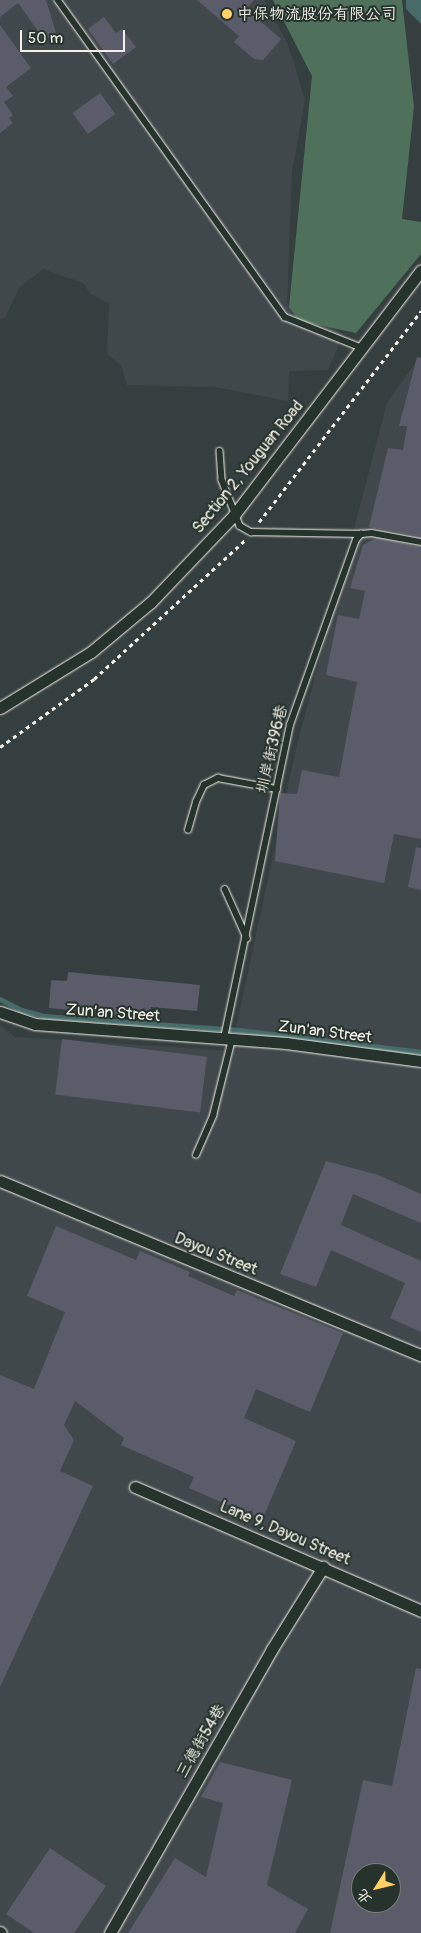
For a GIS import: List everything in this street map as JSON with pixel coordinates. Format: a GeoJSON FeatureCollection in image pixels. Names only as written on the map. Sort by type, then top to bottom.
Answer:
{"type":"FeatureCollection","features":[{"type":"Feature","properties":{"kind":"street","name":"Section 2, Youguan Road"},"geometry":{"type":"LineString","coordinates":[[0,708],[91,652],[122,628],[234,514],[421,270]]}},
{"type":"Feature","properties":{"kind":"street","name":"Zun’an Street"},"geometry":{"type":"LineString","coordinates":[[0,1012],[36,1024],[227,1038]]}},
{"type":"Feature","properties":{"kind":"street","name":"Zun'an Street"},"geometry":{"type":"LineString","coordinates":[[227,1038],[421,1061]]}},
{"type":"Feature","properties":{"kind":"street","name":"Dayou Street"},"geometry":{"type":"LineString","coordinates":[[0,1181],[421,1355]]}},
{"type":"Feature","properties":{"kind":"street","name":"Lane 9, Dayou Street"},"geometry":{"type":"LineString","coordinates":[[135,1487],[421,1611]]}},
{"type":"Feature","properties":{"kind":"street","name":"三德街54巷"},"geometry":{"type":"LineString","coordinates":[[110,1933],[272,1649],[323,1567]]}},
{"type":"Feature","properties":{"kind":"lane"},"geometry":{"type":"LineString","coordinates":[[58,0],[285,317],[363,348]]}},
{"type":"Feature","properties":{"kind":"lane"},"geometry":{"type":"LineString","coordinates":[[220,451],[222,480],[234,514],[240,526],[251,532],[361,534],[421,542]]}},
{"type":"Feature","properties":{"kind":"lane","name":"圳岸街396巷"},"geometry":{"type":"LineString","coordinates":[[196,1155],[213,1116],[227,1038],[228,1020],[247,938],[290,725],[356,540],[361,534]]}},
{"type":"Feature","properties":{"kind":"lane"},"geometry":{"type":"LineString","coordinates":[[188,830],[204,785],[218,778],[277,789]]}},
{"type":"Feature","properties":{"kind":"lane"},"geometry":{"type":"LineString","coordinates":[[225,889],[247,938]]}},
{"type":"Feature","properties":{"kind":"shaded area"},"geometry":{"type":"Polygon","coordinates":[[[0,0],[264,0],[288,45],[305,100],[292,171],[287,304],[343,334],[328,370],[289,371],[288,401],[215,387],[127,385],[121,365],[107,354],[109,303],[91,294],[83,283],[43,269],[19,288],[5,318],[0,319],[0,0]]]}},
{"type":"Feature","properties":{"kind":"shaded area"},"geometry":{"type":"Polygon","coordinates":[[[421,355],[421,1933],[7,1933],[0,1929],[0,1025],[15,1037],[231,1051],[296,749],[387,403],[421,355]]]}},
{"type":"Feature","properties":{"kind":"green space"},"geometry":{"type":"Polygon","coordinates":[[[273,0],[402,0],[414,107],[402,219],[421,222],[421,254],[356,333],[299,321],[289,307],[312,76],[273,0]]]}},
{"type":"Feature","properties":{"kind":"water"},"geometry":{"type":"Polygon","coordinates":[[[406,0],[421,0],[421,24],[406,9],[406,0]]]}},
{"type":"Feature","properties":{"kind":"building"},"geometry":{"type":"Polygon","coordinates":[[[0,0],[46,0],[56,33],[45,41],[18,3],[0,17],[0,0]]]}},
{"type":"Feature","properties":{"kind":"building"},"geometry":{"type":"Polygon","coordinates":[[[197,0],[254,0],[246,9],[281,39],[263,60],[254,59],[234,42],[239,36],[197,0]]]}},
{"type":"Feature","properties":{"kind":"building"},"geometry":{"type":"Polygon","coordinates":[[[104,17],[116,33],[122,29],[136,47],[113,64],[88,29],[104,17]]]}},
{"type":"Feature","properties":{"kind":"building"},"geometry":{"type":"Polygon","coordinates":[[[0,25],[31,68],[6,87],[13,96],[4,102],[13,115],[9,118],[13,123],[0,133],[0,25]]]}},
{"type":"Feature","properties":{"kind":"building"},"geometry":{"type":"Polygon","coordinates":[[[100,93],[115,114],[88,134],[72,113],[100,93]]]}},
{"type":"Feature","properties":{"kind":"building"},"geometry":{"type":"Polygon","coordinates":[[[417,357],[421,358],[421,537],[369,527],[388,448],[403,450],[407,426],[399,426],[417,357]]]}},
{"type":"Feature","properties":{"kind":"building"},"geometry":{"type":"Polygon","coordinates":[[[376,538],[421,547],[421,839],[394,834],[384,883],[275,861],[280,793],[297,794],[302,770],[339,777],[357,682],[326,675],[338,615],[359,619],[365,591],[350,588],[363,545],[376,538]]]}},
{"type":"Feature","properties":{"kind":"building"},"geometry":{"type":"Polygon","coordinates":[[[416,847],[421,848],[421,890],[408,887],[416,847]]]}},
{"type":"Feature","properties":{"kind":"building"},"geometry":{"type":"Polygon","coordinates":[[[68,972],[200,985],[197,1011],[151,1007],[150,1018],[49,1008],[51,980],[67,981],[68,972]]]}},
{"type":"Feature","properties":{"kind":"building"},"geometry":{"type":"Polygon","coordinates":[[[62,1039],[207,1057],[200,1112],[55,1095],[62,1039]]]}},
{"type":"Feature","properties":{"kind":"building"},"geometry":{"type":"Polygon","coordinates":[[[326,1161],[378,1175],[421,1194],[421,1223],[353,1194],[341,1225],[421,1261],[421,1332],[390,1318],[405,1283],[331,1250],[316,1287],[280,1274],[326,1161]]]}},
{"type":"Feature","properties":{"kind":"building"},"geometry":{"type":"Polygon","coordinates":[[[56,1226],[136,1260],[140,1251],[190,1272],[188,1276],[234,1296],[237,1290],[343,1333],[310,1412],[256,1389],[244,1418],[296,1441],[262,1520],[189,1488],[194,1477],[121,1445],[124,1438],[75,1401],[64,1425],[74,1440],[60,1471],[93,1486],[0,1687],[0,1375],[34,1389],[65,1312],[27,1296],[56,1226]]]}},
{"type":"Feature","properties":{"kind":"building"},"geometry":{"type":"Polygon","coordinates":[[[416,1668],[421,1669],[421,1933],[330,1933],[363,1780],[392,1786],[416,1668]]]}},
{"type":"Feature","properties":{"kind":"building"},"geometry":{"type":"Polygon","coordinates":[[[220,1762],[292,1780],[267,1885],[308,1909],[295,1933],[128,1933],[175,1858],[206,1877],[223,1803],[201,1797],[220,1762]]]}},
{"type":"Feature","properties":{"kind":"building"},"geometry":{"type":"Polygon","coordinates":[[[50,1848],[106,1886],[74,1933],[34,1933],[6,1914],[50,1848]]]}},
{"type":"Feature","properties":{"kind":"waterway"},"geometry":{"type":"LineString","coordinates":[[0,999],[22,1010],[44,1016],[240,1030],[421,1052]]}},
{"type":"Feature","properties":{"kind":"place","name":"中保物流股份有限公司"},"geometry":{"type":"Point","coordinates":[227,14]}}]}
